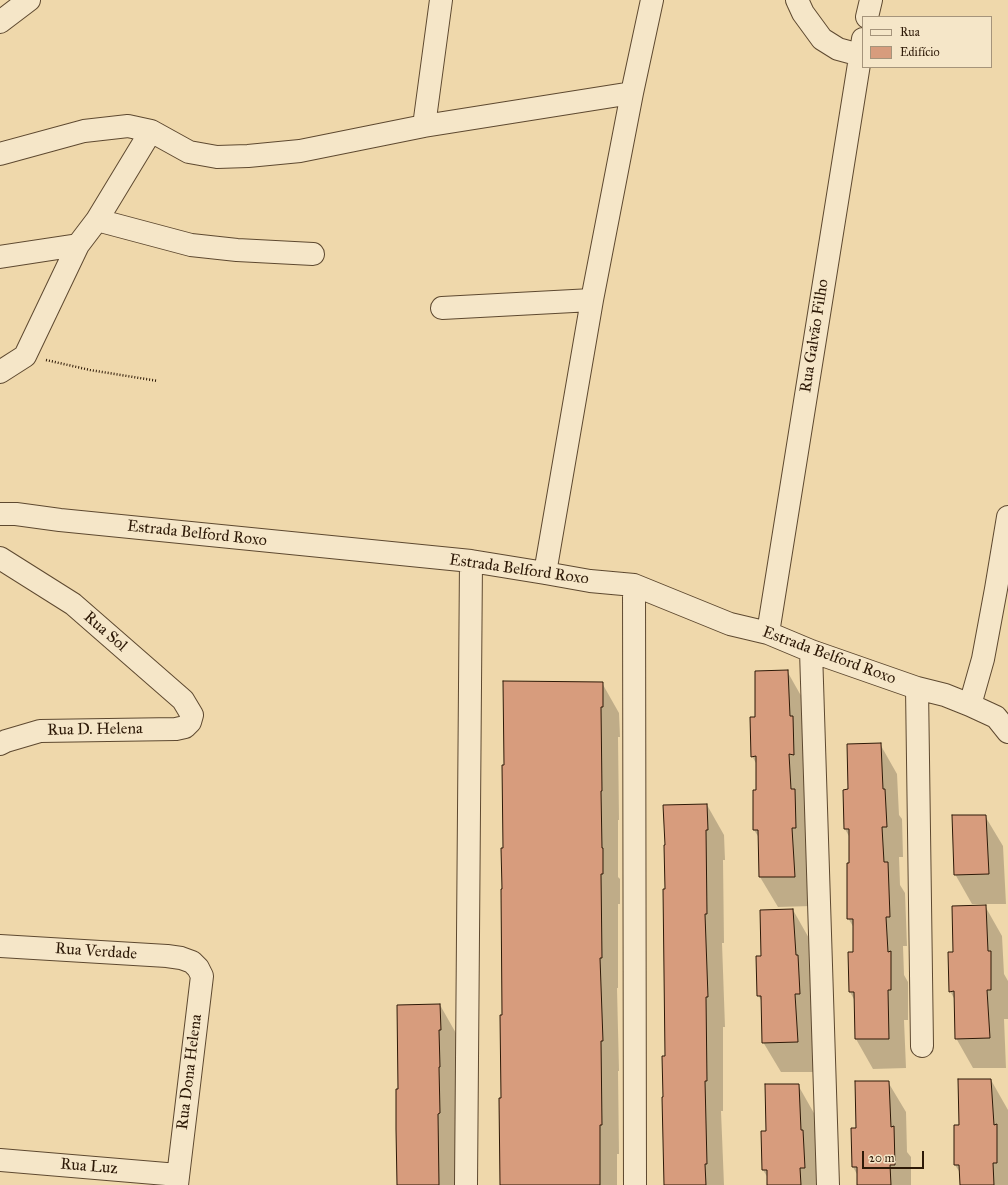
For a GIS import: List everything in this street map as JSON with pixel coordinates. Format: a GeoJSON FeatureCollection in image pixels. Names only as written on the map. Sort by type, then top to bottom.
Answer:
{"type":"FeatureCollection","features":[{"type":"Feature","properties":{"kind":"street"},"geometry":{"type":"LineString","coordinates":[[0,22],[29,0]]}},
{"type":"Feature","properties":{"kind":"street"},"geometry":{"type":"LineString","coordinates":[[424,126],[441,0]]}},
{"type":"Feature","properties":{"kind":"street"},"geometry":{"type":"LineString","coordinates":[[545,573],[592,300],[652,0]]}},
{"type":"Feature","properties":{"kind":"street"},"geometry":{"type":"LineString","coordinates":[[797,0],[802,13],[822,38],[838,49],[861,47]]}},
{"type":"Feature","properties":{"kind":"street"},"geometry":{"type":"LineString","coordinates":[[867,16],[871,0]]}},
{"type":"Feature","properties":{"kind":"street","name":"Rua Galvão Filho"},"geometry":{"type":"LineString","coordinates":[[768,633],[861,47]]}},
{"type":"Feature","properties":{"kind":"street"},"geometry":{"type":"LineString","coordinates":[[0,154],[84,131],[128,126],[151,131],[189,152],[217,157],[248,156],[300,151],[424,126],[632,94]]}},
{"type":"Feature","properties":{"kind":"street"},"geometry":{"type":"LineString","coordinates":[[0,372],[25,356],[78,245],[97,220],[151,131]]}},
{"type":"Feature","properties":{"kind":"street"},"geometry":{"type":"LineString","coordinates":[[97,220],[191,245],[237,250],[312,254]]}},
{"type":"Feature","properties":{"kind":"street"},"geometry":{"type":"LineString","coordinates":[[0,257],[78,245]]}},
{"type":"Feature","properties":{"kind":"street"},"geometry":{"type":"LineString","coordinates":[[442,308],[592,300]]}},
{"type":"Feature","properties":{"kind":"street","name":"Estrada Belford Roxo"},"geometry":{"type":"LineString","coordinates":[[0,514],[16,514],[60,520],[471,561],[590,581],[634,585],[730,624],[768,633],[811,651],[917,688],[945,695],[996,717],[1008,732]]}},
{"type":"Feature","properties":{"kind":"street"},"geometry":{"type":"LineString","coordinates":[[970,705],[983,659],[1008,517]]}},
{"type":"Feature","properties":{"kind":"street","name":"Rua Sol"},"geometry":{"type":"LineString","coordinates":[[0,558],[74,604],[183,700],[192,715],[190,722]]}},
{"type":"Feature","properties":{"kind":"street"},"geometry":{"type":"LineString","coordinates":[[466,1185],[471,561]]}},
{"type":"Feature","properties":{"kind":"street"},"geometry":{"type":"LineString","coordinates":[[634,585],[635,1185]]}},
{"type":"Feature","properties":{"kind":"street"},"geometry":{"type":"LineString","coordinates":[[811,651],[828,1185]]}},
{"type":"Feature","properties":{"kind":"street"},"geometry":{"type":"LineString","coordinates":[[917,688],[922,1046]]}},
{"type":"Feature","properties":{"kind":"street","name":"Rua D. Helena"},"geometry":{"type":"LineString","coordinates":[[0,744],[40,731],[176,729],[185,727],[190,722]]}},
{"type":"Feature","properties":{"kind":"street","name":"Rua Verdade"},"geometry":{"type":"LineString","coordinates":[[0,946],[167,956],[181,958],[192,962]]}},
{"type":"Feature","properties":{"kind":"street","name":"Rua Dona Helena"},"geometry":{"type":"LineString","coordinates":[[177,1180],[202,976],[198,968],[192,962]]}},
{"type":"Feature","properties":{"kind":"street","name":"Rua Luz"},"geometry":{"type":"LineString","coordinates":[[0,1160],[177,1180]]}},
{"type":"Feature","properties":{"kind":"path"},"geometry":{"type":"LineString","coordinates":[[25,356],[90,370],[158,381]]}},
{"type":"Feature","properties":{"kind":"building"},"geometry":{"type":"Polygon","coordinates":[[[788,670],[790,716],[793,716],[794,755],[789,754],[791,789],[795,789],[796,828],[792,828],[795,877],[759,877],[758,830],[753,830],[753,790],[756,790],[756,756],[751,757],[750,717],[755,717],[755,671],[788,670]]]}},
{"type":"Feature","properties":{"kind":"building"},"geometry":{"type":"Polygon","coordinates":[[[503,681],[603,682],[603,707],[601,707],[601,791],[603,874],[601,874],[602,958],[600,958],[603,1041],[601,1041],[602,1125],[600,1125],[600,1185],[500,1185],[499,1098],[501,1098],[500,1015],[502,1015],[501,848],[503,848],[502,765],[504,765],[503,681]]]}},
{"type":"Feature","properties":{"kind":"building"},"geometry":{"type":"Polygon","coordinates":[[[881,743],[883,789],[885,789],[887,827],[882,827],[884,862],[888,862],[890,917],[886,917],[888,952],[891,951],[891,990],[888,990],[889,1039],[855,1039],[854,992],[849,992],[848,952],[853,952],[853,919],[847,919],[847,863],[849,863],[849,829],[844,829],[843,790],[848,789],[847,744],[881,743]]]}},
{"type":"Feature","properties":{"kind":"building"},"geometry":{"type":"Polygon","coordinates":[[[707,804],[707,914],[705,914],[708,997],[706,997],[707,1081],[705,1081],[707,1164],[705,1164],[706,1185],[664,1185],[662,1056],[665,1056],[663,889],[665,889],[665,845],[663,805],[707,804]]]}},
{"type":"Feature","properties":{"kind":"building"},"geometry":{"type":"Polygon","coordinates":[[[952,815],[986,815],[989,874],[954,875],[952,815]]]}},
{"type":"Feature","properties":{"kind":"building"},"geometry":{"type":"Polygon","coordinates":[[[986,905],[988,951],[991,951],[991,990],[987,990],[990,1038],[955,1039],[954,991],[949,992],[948,952],[953,952],[952,906],[986,905]]]}},
{"type":"Feature","properties":{"kind":"building"},"geometry":{"type":"Polygon","coordinates":[[[793,909],[796,955],[798,955],[800,994],[795,994],[798,1042],[762,1043],[761,996],[757,996],[756,956],[761,956],[760,910],[793,909]]]}},
{"type":"Feature","properties":{"kind":"building"},"geometry":{"type":"Polygon","coordinates":[[[440,1004],[440,1113],[438,1114],[439,1185],[397,1185],[397,1005],[440,1004]]]}},
{"type":"Feature","properties":{"kind":"building"},"geometry":{"type":"Polygon","coordinates":[[[958,1079],[991,1079],[994,1125],[997,1124],[997,1163],[993,1163],[994,1185],[960,1185],[959,1165],[954,1165],[954,1125],[959,1125],[958,1079]]]}},
{"type":"Feature","properties":{"kind":"building"},"geometry":{"type":"Polygon","coordinates":[[[855,1081],[889,1081],[891,1127],[894,1126],[895,1165],[890,1165],[891,1185],[857,1185],[857,1167],[852,1167],[851,1128],[856,1128],[855,1081]]]}},
{"type":"Feature","properties":{"kind":"building"},"geometry":{"type":"Polygon","coordinates":[[[765,1084],[799,1084],[801,1130],[803,1130],[805,1168],[800,1168],[801,1185],[767,1185],[767,1170],[762,1170],[761,1131],[766,1131],[765,1084]]]}}]}
